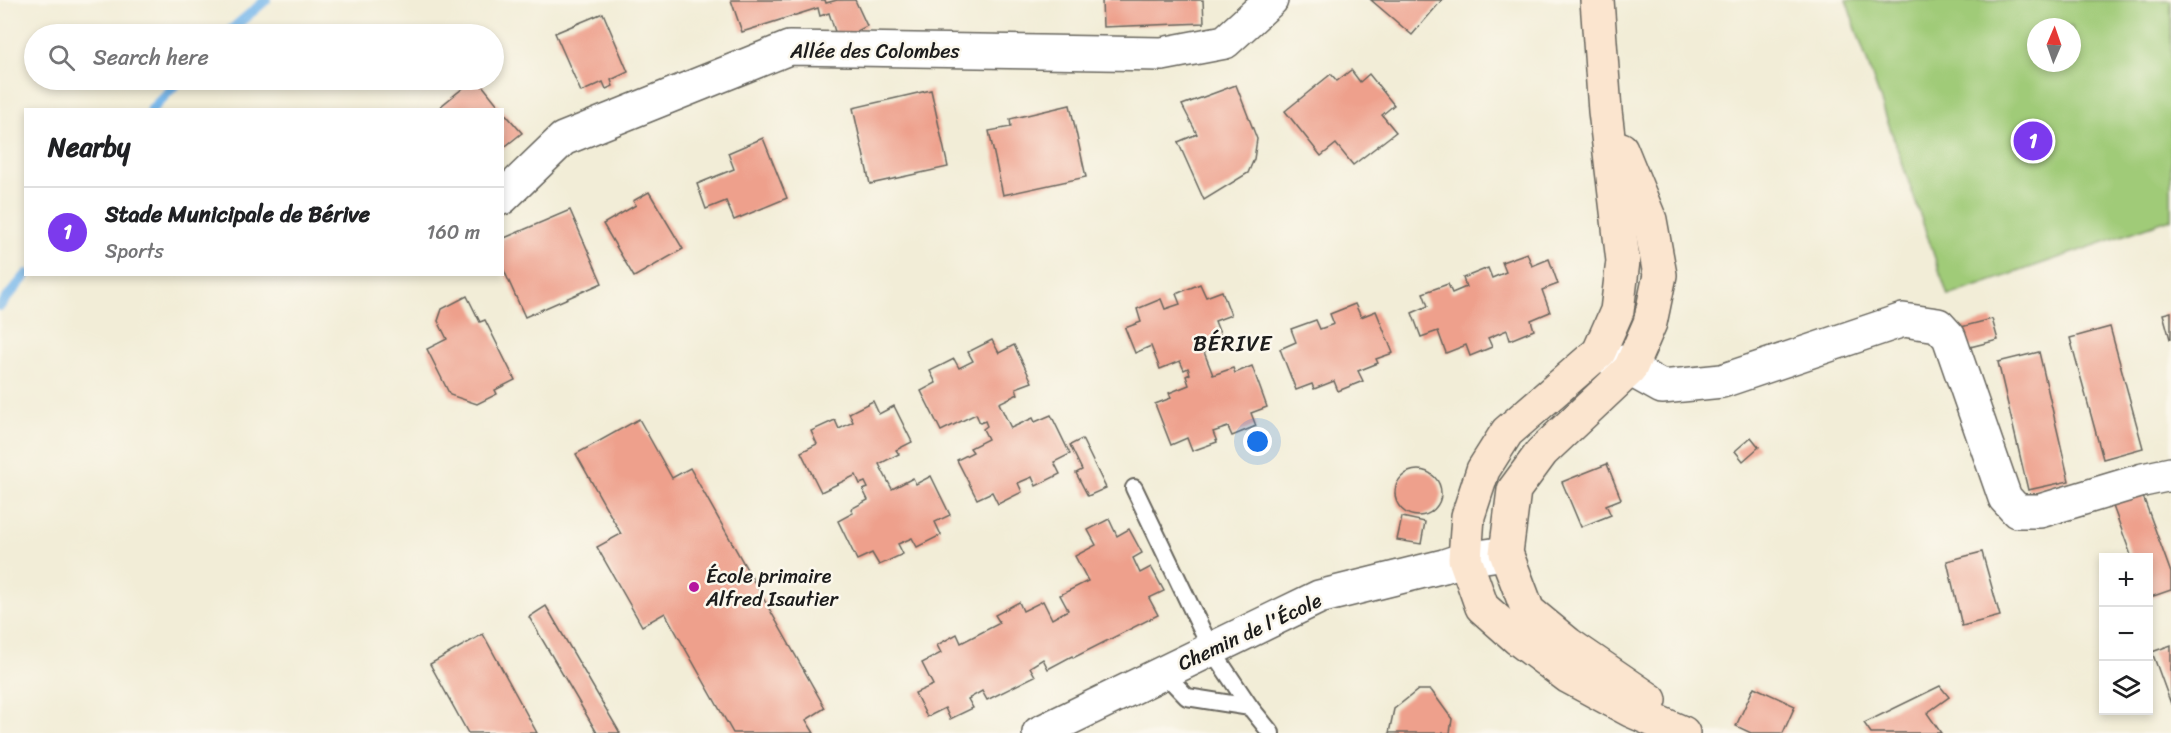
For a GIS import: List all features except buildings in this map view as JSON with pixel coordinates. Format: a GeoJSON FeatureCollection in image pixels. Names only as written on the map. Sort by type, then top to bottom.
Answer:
{"type":"FeatureCollection","features":[{"type":"Feature","properties":{"kind":"main road"},"geometry":{"type":"LineString","coordinates":[[1597,0],[1605,111],[1623,261],[1617,311],[1599,352],[1507,432],[1483,470],[1468,516],[1465,559],[1482,607],[1517,639],[1569,677],[1630,710],[1684,733]]}},
{"type":"Feature","properties":{"kind":"main road"},"geometry":{"type":"LineString","coordinates":[[1605,111],[1650,220],[1660,275],[1650,323],[1630,369],[1542,452],[1514,490],[1506,553],[1528,611],[1568,644],[1643,695],[1684,733]]}},
{"type":"Feature","properties":{"kind":"street","name":"Allée des Colombes"},"geometry":{"type":"LineString","coordinates":[[504,196],[563,139],[789,48],[1161,54],[1225,42],[1271,0]]}},
{"type":"Feature","properties":{"kind":"street"},"geometry":{"type":"LineString","coordinates":[[1599,352],[1662,387],[1722,381],[1903,320],[1938,326],[1948,337],[2005,498],[2017,511],[2040,511],[2143,480],[2171,474]]}},
{"type":"Feature","properties":{"kind":"street","name":"Chemin de l'École"},"geometry":{"type":"LineString","coordinates":[[1039,733],[1319,597],[1465,559],[1506,553]]}},
{"type":"Feature","properties":{"kind":"lane"},"geometry":{"type":"LineString","coordinates":[[1134,488],[1211,649],[1250,707],[1271,733]]}},
{"type":"Feature","properties":{"kind":"lane"},"geometry":{"type":"LineString","coordinates":[[1163,672],[1187,697],[1250,707]]}},
{"type":"Feature","properties":{"kind":"green space"},"geometry":{"type":"Polygon","coordinates":[[[1846,0],[2171,0],[2171,219],[1948,296],[1846,0]]]}},
{"type":"Feature","properties":{"kind":"waterway"},"geometry":{"type":"LineString","coordinates":[[238,24],[266,0]]}},
{"type":"Feature","properties":{"kind":"waterway"},"geometry":{"type":"LineString","coordinates":[[153,108],[170,90]]}},
{"type":"Feature","properties":{"kind":"waterway"},"geometry":{"type":"LineString","coordinates":[[0,306],[25,276]]}},
{"type":"Feature","properties":{"kind":"place","name":"Stade Municipale de Bérive"},"geometry":{"type":"Point","coordinates":[2033,141]}},
{"type":"Feature","properties":{"kind":"place","name":"École primaire Alfred Isautier"},"geometry":{"type":"Point","coordinates":[694,587]}},
{"type":"Feature","properties":{"kind":"district","name":"BÉRIVE"},"geometry":{"type":"Point","coordinates":[1233,343]}}]}
